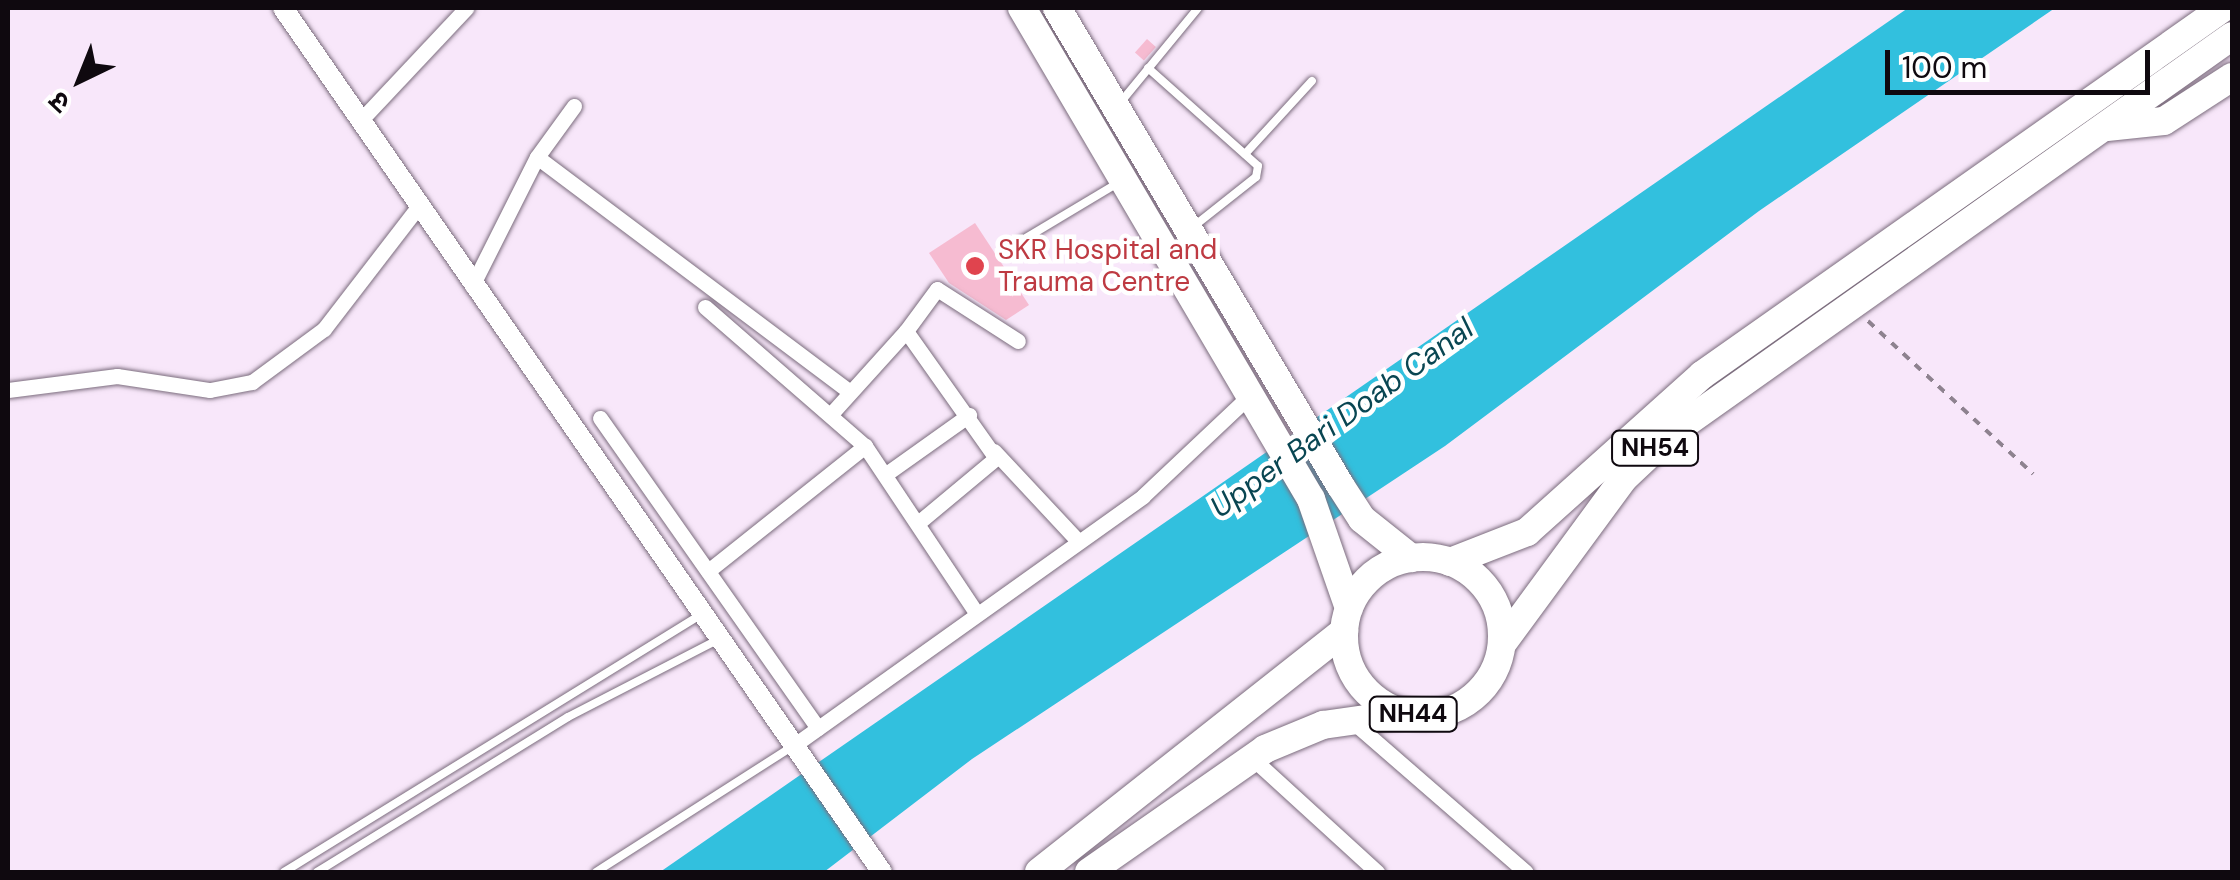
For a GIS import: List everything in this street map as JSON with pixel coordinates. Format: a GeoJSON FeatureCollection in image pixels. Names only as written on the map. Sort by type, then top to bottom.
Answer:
{"type":"FeatureCollection","features":[{"type":"Feature","properties":{"kind":"highway","name":"NH44"},"geometry":{"type":"LineString","coordinates":[[1022,8],[1330,534],[1360,684],[1407,714]]}},
{"type":"Feature","properties":{"kind":"highway"},"geometry":{"type":"LineString","coordinates":[[1057,8],[1285,396],[1362,519],[1412,558]]}},
{"type":"Feature","properties":{"kind":"highway","name":"NH54"},"geometry":{"type":"LineString","coordinates":[[1450,562],[1527,532],[1702,375],[2223,8]]}},
{"type":"Feature","properties":{"kind":"highway","name":"NH54"},"geometry":{"type":"LineString","coordinates":[[1502,644],[1646,455],[1851,302],[2232,36]]}},
{"type":"Feature","properties":{"kind":"highway"},"geometry":{"type":"LineString","coordinates":[[2102,128],[2164,120],[2232,77]]}},
{"type":"Feature","properties":{"kind":"highway"},"geometry":{"type":"LineString","coordinates":[[1039,872],[1346,619],[1373,574],[1412,558],[1450,562],[1490,594],[1502,644]]}},
{"type":"Feature","properties":{"kind":"highway","name":"NH44"},"geometry":{"type":"LineString","coordinates":[[1089,872],[1252,757],[1350,718],[1407,714],[1470,700],[1502,644]]}},
{"type":"Feature","properties":{"kind":"street"},"geometry":{"type":"LineString","coordinates":[[284,8],[700,616],[876,864]]}},
{"type":"Feature","properties":{"kind":"street"},"geometry":{"type":"LineString","coordinates":[[362,120],[466,8]]}},
{"type":"Feature","properties":{"kind":"street"},"geometry":{"type":"LineString","coordinates":[[472,286],[537,157],[574,106]]}},
{"type":"Feature","properties":{"kind":"street"},"geometry":{"type":"LineString","coordinates":[[537,157],[850,392]]}},
{"type":"Feature","properties":{"kind":"street"},"geometry":{"type":"LineString","coordinates":[[8,390],[117,376],[210,390],[252,382],[324,328],[418,207]]}},
{"type":"Feature","properties":{"kind":"street"},"geometry":{"type":"LineString","coordinates":[[831,414],[906,331],[937,289],[1018,341]]}},
{"type":"Feature","properties":{"kind":"street"},"geometry":{"type":"LineString","coordinates":[[705,307],[865,446],[974,611]]}},
{"type":"Feature","properties":{"kind":"street"},"geometry":{"type":"LineString","coordinates":[[906,331],[994,451],[1077,540]]}},
{"type":"Feature","properties":{"kind":"street"},"geometry":{"type":"LineString","coordinates":[[800,755],[818,728],[974,611],[1160,482],[1253,404]]}},
{"type":"Feature","properties":{"kind":"street"},"geometry":{"type":"LineString","coordinates":[[886,474],[968,415]]}},
{"type":"Feature","properties":{"kind":"street"},"geometry":{"type":"LineString","coordinates":[[600,418],[818,728]]}},
{"type":"Feature","properties":{"kind":"street"},"geometry":{"type":"LineString","coordinates":[[708,571],[865,446]]}},
{"type":"Feature","properties":{"kind":"street"},"geometry":{"type":"LineString","coordinates":[[918,523],[989,470],[994,451]]}},
{"type":"Feature","properties":{"kind":"street"},"geometry":{"type":"LineString","coordinates":[[1350,718],[1526,872]]}},
{"type":"Feature","properties":{"kind":"street"},"geometry":{"type":"LineString","coordinates":[[1252,757],[1377,872]]}},
{"type":"Feature","properties":{"kind":"lane"},"geometry":{"type":"LineString","coordinates":[[1117,106],[1198,8]]}},
{"type":"Feature","properties":{"kind":"lane"},"geometry":{"type":"LineString","coordinates":[[1148,68],[1245,154],[1256,177],[1190,230]]}},
{"type":"Feature","properties":{"kind":"lane"},"geometry":{"type":"LineString","coordinates":[[1245,154],[1312,81]]}},
{"type":"Feature","properties":{"kind":"lane"},"geometry":{"type":"LineString","coordinates":[[1020,242],[1122,180]]}},
{"type":"Feature","properties":{"kind":"lane"},"geometry":{"type":"LineString","coordinates":[[284,872],[700,616]]}},
{"type":"Feature","properties":{"kind":"lane"},"geometry":{"type":"LineString","coordinates":[[317,872],[498,758],[717,640]]}},
{"type":"Feature","properties":{"kind":"lane"},"geometry":{"type":"LineString","coordinates":[[489,744],[498,758]]}},
{"type":"Feature","properties":{"kind":"lane"},"geometry":{"type":"LineString","coordinates":[[596,872],[800,755]]}},
{"type":"Feature","properties":{"kind":"lane"},"geometry":{"type":"LineString","coordinates":[[338,838],[346,854]]}},
{"type":"Feature","properties":{"kind":"path"},"geometry":{"type":"LineString","coordinates":[[1851,302],[2033,474]]}},
{"type":"Feature","properties":{"kind":"water","name":"Upper Bari Doab Canal"},"geometry":{"type":"Polygon","coordinates":[[[1908,8],[2055,8],[1759,211],[1445,446],[972,759],[824,872],[660,872],[1908,8]]]}},
{"type":"Feature","properties":{"kind":"building"},"geometry":{"type":"Polygon","coordinates":[[[1147,39],[1156,47],[1144,60],[1135,52],[1147,39]]]}},
{"type":"Feature","properties":{"kind":"building"},"geometry":{"type":"Polygon","coordinates":[[[975,223],[1029,305],[1006,320],[949,283],[929,253],[975,223]]]}},
{"type":"Feature","properties":{"kind":"place","name":"SKR Hospital and Trauma Centre"},"geometry":{"type":"Point","coordinates":[975,266]}}]}
